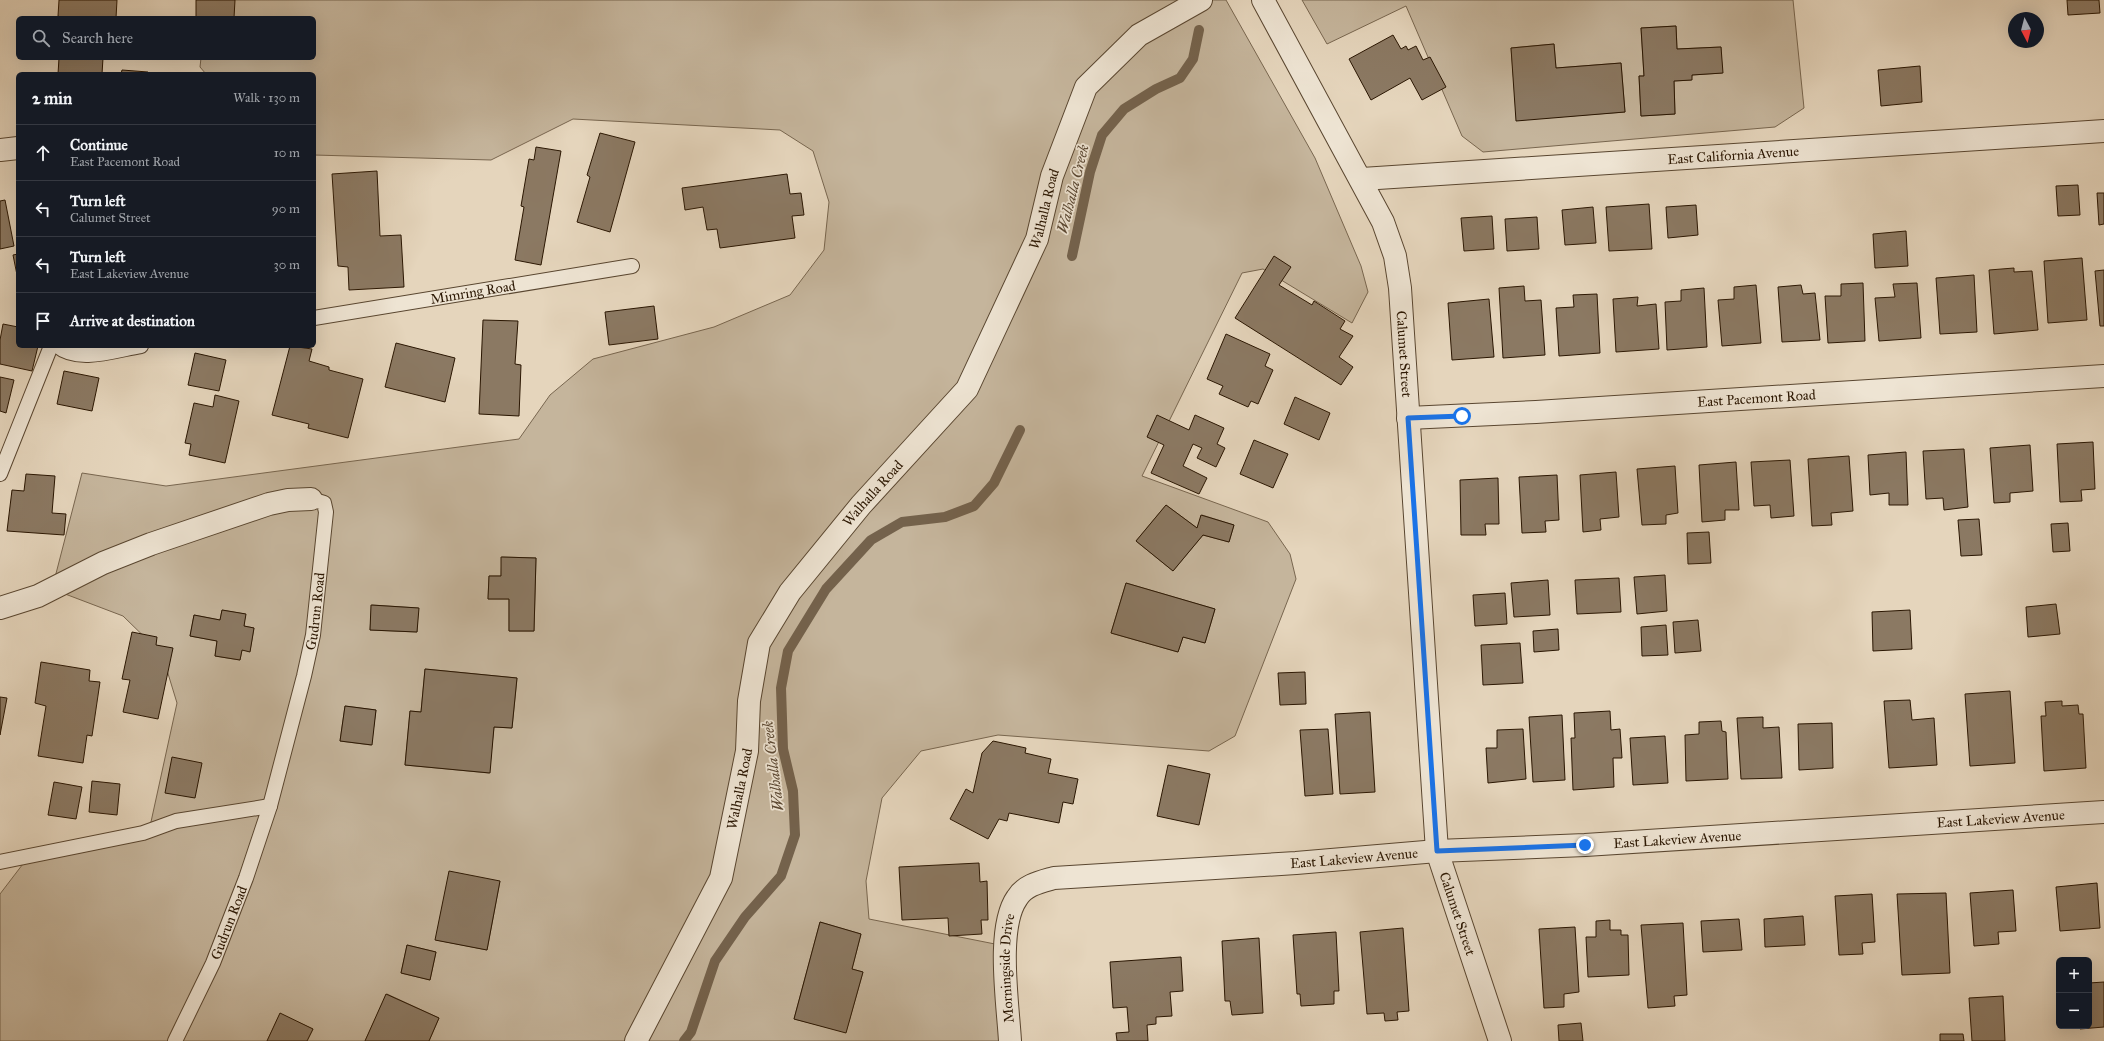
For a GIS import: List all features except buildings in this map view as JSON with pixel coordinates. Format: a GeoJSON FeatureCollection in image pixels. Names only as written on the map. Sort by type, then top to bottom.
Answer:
{"type":"FeatureCollection","features":[{"type":"Feature","properties":{"kind":"street","name":"Walhalla Road"},"geometry":{"type":"LineString","coordinates":[[636,1041],[722,878],[747,751],[749,701],[759,643],[794,586],[861,505],[967,389],[1037,239],[1052,176],[1086,87],[1139,35],[1202,0]]}},
{"type":"Feature","properties":{"kind":"street","name":"Calumet Street"},"geometry":{"type":"LineString","coordinates":[[1263,0],[1362,178],[1391,242],[1396,265],[1408,418],[1437,851],[1500,1041]]}},
{"type":"Feature","properties":{"kind":"street","name":"East California Avenue"},"geometry":{"type":"LineString","coordinates":[[1362,178],[2104,131]]}},
{"type":"Feature","properties":{"kind":"street"},"geometry":{"type":"LineString","coordinates":[[0,150],[16,148]]}},
{"type":"Feature","properties":{"kind":"street","name":"East Pacemont Road"},"geometry":{"type":"LineString","coordinates":[[1408,418],[1536,412],[2104,376]]}},
{"type":"Feature","properties":{"kind":"street","name":"Gudrun Road"},"geometry":{"type":"LineString","coordinates":[[0,608],[38,596],[103,564],[151,544],[269,504],[288,500],[311,499]]}},
{"type":"Feature","properties":{"kind":"street","name":"East Lakeview Avenue"},"geometry":{"type":"LineString","coordinates":[[1017,898],[1033,884],[1054,878],[1296,863],[1437,851],[1585,845],[2104,812]]}},
{"type":"Feature","properties":{"kind":"street","name":"Morningside Drive"},"geometry":{"type":"LineString","coordinates":[[1010,1041],[1005,946],[1007,921],[1017,898]]}},
{"type":"Feature","properties":{"kind":"lane","name":"Mimring Road"},"geometry":{"type":"LineString","coordinates":[[316,318],[632,266]]}},
{"type":"Feature","properties":{"kind":"lane"},"geometry":{"type":"LineString","coordinates":[[0,474],[50,348]]}},
{"type":"Feature","properties":{"kind":"lane"},"geometry":{"type":"LineString","coordinates":[[60,348],[74,354],[87,355],[129,348]]}},
{"type":"Feature","properties":{"kind":"lane","name":"Gudrun Road"},"geometry":{"type":"LineString","coordinates":[[175,1041],[213,963],[246,878],[270,806],[304,676],[312,636],[326,512],[324,503],[311,499]]}},
{"type":"Feature","properties":{"kind":"lane"},"geometry":{"type":"LineString","coordinates":[[0,862],[143,832],[176,821],[270,806]]}},
{"type":"Feature","properties":{"kind":"shaded area"},"geometry":{"type":"Polygon","coordinates":[[[204,0],[1226,0],[1315,158],[1361,266],[1368,292],[1352,323],[1263,269],[1242,273],[1142,476],[1268,522],[1290,554],[1296,579],[1235,736],[1209,751],[998,735],[921,751],[882,798],[866,881],[869,919],[1005,946],[1010,1041],[429,1041],[439,1018],[387,994],[365,1041],[307,1041],[313,1029],[280,1014],[267,1041],[0,1041],[0,894],[29,856],[149,831],[177,703],[162,654],[123,616],[52,589],[82,473],[166,486],[519,439],[550,395],[593,359],[714,327],[790,295],[824,250],[829,202],[813,151],[780,130],[573,119],[491,160],[316,155],[316,72],[204,72],[200,67],[201,60],[316,60],[316,16],[203,16],[204,0]],[[1166,505],[1136,541],[1173,571],[1203,535],[1229,542],[1234,525],[1202,515],[1197,528],[1166,505]],[[502,557],[501,576],[489,576],[488,599],[509,599],[509,631],[534,631],[536,558],[502,557]],[[1126,583],[1111,633],[1178,652],[1183,637],[1205,643],[1215,609],[1126,583]],[[372,605],[370,630],[417,632],[418,608],[372,605]],[[222,610],[220,620],[194,615],[190,636],[217,641],[215,656],[240,660],[242,650],[250,651],[254,628],[244,626],[245,614],[222,610]],[[425,669],[421,712],[410,711],[405,765],[489,773],[494,727],[512,728],[517,678],[425,669]],[[345,706],[340,741],[371,745],[376,710],[345,706]],[[500,881],[436,940],[487,950],[500,881]],[[820,922],[794,1019],[846,1032],[863,972],[852,969],[861,934],[820,922]],[[407,945],[401,973],[430,980],[436,952],[407,945]]]}},
{"type":"Feature","properties":{"kind":"shaded area"},"geometry":{"type":"Polygon","coordinates":[[[1302,0],[1793,0],[1804,108],[1775,127],[1483,152],[1462,136],[1406,6],[1327,44],[1302,0]],[[1676,26],[1641,28],[1644,76],[1639,76],[1641,116],[1675,114],[1674,81],[1691,80],[1692,75],[1722,73],[1721,47],[1677,49],[1676,26]],[[1554,44],[1511,48],[1517,120],[1625,112],[1621,63],[1556,68],[1554,44]]]}},
{"type":"Feature","properties":{"kind":"waterway","name":"Walhalla Creek"},"geometry":{"type":"LineString","coordinates":[[1072,256],[1090,172],[1102,135],[1124,109],[1156,89],[1180,78],[1193,59],[1199,30]]}},
{"type":"Feature","properties":{"kind":"waterway","name":"Walhalla Creek"},"geometry":{"type":"LineString","coordinates":[[684,1041],[691,1032],[715,961],[745,917],[781,876],[795,835],[793,791],[783,749],[781,688],[788,651],[826,589],[871,540],[902,522],[945,517],[974,506],[994,483],[1020,430]]}},
{"type":"Feature","properties":{"kind":"route"},"geometry":{"type":"LineString","coordinates":[[1462,416],[1408,418],[1437,851],[1585,845]]}}]}
